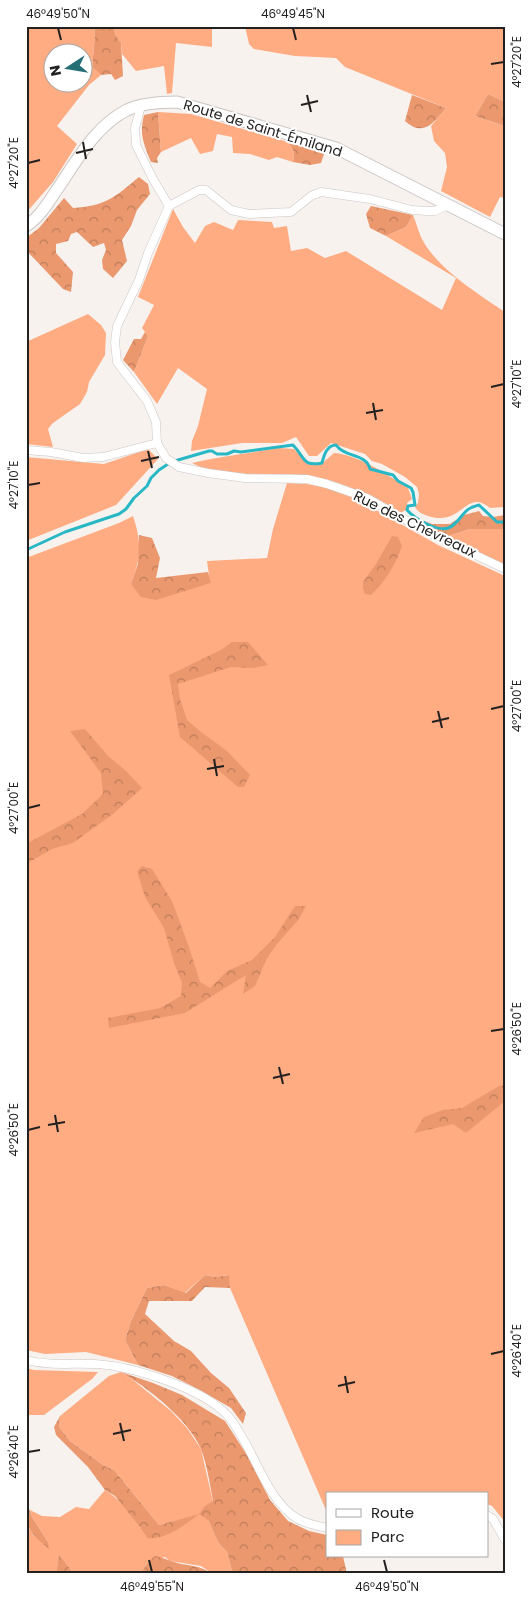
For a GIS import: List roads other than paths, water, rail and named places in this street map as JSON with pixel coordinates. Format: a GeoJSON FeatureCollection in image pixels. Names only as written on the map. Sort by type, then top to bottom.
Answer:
{"type":"FeatureCollection","features":[{"type":"Feature","properties":{"kind":"main road","name":"Route de Saint-Émiland"},"geometry":{"type":"LineString","coordinates":[[26,226],[44,208],[95,135],[108,122],[128,110],[141,106],[160,102],[177,102],[336,148],[505,234]]}},
{"type":"Feature","properties":{"kind":"street"},"geometry":{"type":"LineString","coordinates":[[141,106],[136,128],[136,145],[169,206]]}},
{"type":"Feature","properties":{"kind":"street"},"geometry":{"type":"LineString","coordinates":[[26,450],[83,458],[103,456],[157,443],[156,422],[147,401],[117,362],[115,342],[117,326],[139,280],[148,253],[169,206],[199,190],[206,190],[231,210],[248,214],[291,212],[311,196],[321,192],[370,199],[426,212],[435,211],[448,205]]}},
{"type":"Feature","properties":{"kind":"street","name":"Rue des Chevreaux"},"geometry":{"type":"LineString","coordinates":[[157,443],[166,458],[179,468],[245,478],[307,479],[367,498],[425,531],[505,569]]}},
{"type":"Feature","properties":{"kind":"street"},"geometry":{"type":"LineString","coordinates":[[26,1360],[39,1363],[96,1364],[130,1370],[158,1377],[212,1403],[227,1416],[243,1438],[273,1494],[283,1507],[297,1519],[311,1525],[326,1528]]}},
{"type":"Feature","properties":{"kind":"street"},"geometry":{"type":"LineString","coordinates":[[488,1515],[493,1519],[505,1540]]}},
{"type":"Feature","properties":{"kind":"waterway"},"geometry":{"type":"LineString","coordinates":[[26,550],[65,532],[119,514],[147,486],[151,478],[171,462],[209,451],[217,454],[227,454],[234,451],[241,452],[293,445],[304,460],[311,464],[322,463],[328,449],[336,445],[345,452],[364,460],[370,469],[393,475],[398,481],[411,488],[413,492],[415,505],[408,506],[407,510],[428,525],[441,529],[447,528],[456,523],[470,508],[479,505],[497,522],[505,522]]}}]}
